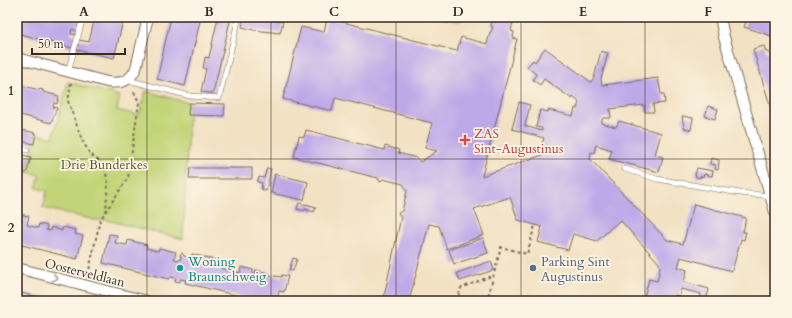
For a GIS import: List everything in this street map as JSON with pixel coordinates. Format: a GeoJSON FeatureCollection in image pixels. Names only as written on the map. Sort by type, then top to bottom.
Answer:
{"type":"FeatureCollection","features":[{"type":"Feature","properties":{"kind":"street"},"geometry":{"type":"LineString","coordinates":[[17,58],[114,83],[128,80],[136,68],[148,17]]}},
{"type":"Feature","properties":{"kind":"street"},"geometry":{"type":"LineString","coordinates":[[720,17],[724,37],[775,212]]}},
{"type":"Feature","properties":{"kind":"street","name":"Oosterveldlaan"},"geometry":{"type":"LineString","coordinates":[[17,268],[147,301]]}},
{"type":"Feature","properties":{"kind":"lane"},"geometry":{"type":"LineString","coordinates":[[71,73],[83,17]]}},
{"type":"Feature","properties":{"kind":"lane"},"geometry":{"type":"LineString","coordinates":[[128,80],[190,96],[219,98],[239,17]]}},
{"type":"Feature","properties":{"kind":"lane"},"geometry":{"type":"LineString","coordinates":[[17,147],[27,150]]}},
{"type":"Feature","properties":{"kind":"lane"},"geometry":{"type":"LineString","coordinates":[[625,170],[657,179],[740,193],[770,196]]}},
{"type":"Feature","properties":{"kind":"path"},"geometry":{"type":"LineString","coordinates":[[71,73],[68,101],[82,140],[90,154],[99,161],[105,170],[108,182],[106,211]]}},
{"type":"Feature","properties":{"kind":"path"},"geometry":{"type":"LineString","coordinates":[[85,286],[100,220],[128,178],[139,102],[128,80]]}},
{"type":"Feature","properties":{"kind":"path"},"geometry":{"type":"LineString","coordinates":[[487,301],[501,247],[527,254],[535,225]]}},
{"type":"Feature","properties":{"kind":"path"},"geometry":{"type":"LineString","coordinates":[[457,301],[460,288],[494,275]]}},
{"type":"Feature","properties":{"kind":"green space","name":"Drie Bunderkes"},"geometry":{"type":"Polygon","coordinates":[[[68,82],[120,96],[117,110],[139,115],[146,91],[189,103],[183,239],[106,220],[95,220],[43,208],[47,191],[36,188],[40,175],[27,172],[36,133],[53,138],[68,82]]]}},
{"type":"Feature","properties":{"kind":"building"},"geometry":{"type":"Polygon","coordinates":[[[17,17],[67,17],[79,20],[77,31],[72,29],[71,34],[76,35],[72,48],[17,33],[17,17]]]}},
{"type":"Feature","properties":{"kind":"building"},"geometry":{"type":"Polygon","coordinates":[[[95,17],[124,17],[114,58],[77,50],[79,40],[89,42],[95,17]]]}},
{"type":"Feature","properties":{"kind":"building"},"geometry":{"type":"Polygon","coordinates":[[[171,17],[201,17],[185,86],[157,79],[171,17]]]}},
{"type":"Feature","properties":{"kind":"building"},"geometry":{"type":"Polygon","coordinates":[[[218,17],[231,17],[213,93],[201,92],[206,69],[203,68],[205,57],[209,58],[218,17]]]}},
{"type":"Feature","properties":{"kind":"building"},"geometry":{"type":"Polygon","coordinates":[[[244,17],[283,22],[280,33],[242,27],[244,17]]]}},
{"type":"Feature","properties":{"kind":"building"},"geometry":{"type":"Polygon","coordinates":[[[433,17],[462,17],[461,22],[433,17]]]}},
{"type":"Feature","properties":{"kind":"building"},"geometry":{"type":"Polygon","coordinates":[[[493,17],[514,17],[511,31],[514,32],[513,38],[517,39],[482,176],[545,154],[546,150],[540,149],[544,138],[512,129],[519,102],[530,105],[525,126],[542,131],[542,128],[536,127],[540,110],[548,112],[548,110],[573,116],[575,108],[577,109],[579,102],[573,97],[572,99],[544,79],[540,85],[533,80],[536,74],[527,67],[533,60],[535,62],[545,48],[591,82],[594,78],[601,51],[608,53],[601,79],[602,85],[658,78],[661,94],[664,94],[665,103],[653,104],[654,112],[645,112],[644,105],[610,109],[611,118],[603,118],[601,123],[616,127],[619,121],[661,133],[655,155],[663,157],[659,172],[609,159],[612,150],[596,145],[594,153],[591,152],[590,159],[667,240],[683,244],[694,204],[746,218],[743,232],[746,232],[744,240],[741,239],[732,271],[681,257],[678,267],[687,270],[684,282],[709,289],[706,301],[699,301],[701,294],[681,289],[679,296],[675,295],[674,301],[643,301],[649,279],[657,281],[660,269],[659,263],[620,220],[597,241],[573,234],[568,250],[538,242],[542,227],[518,220],[510,197],[474,209],[484,235],[447,249],[439,226],[429,224],[409,301],[383,301],[401,217],[398,213],[402,211],[407,191],[403,184],[383,179],[380,182],[378,178],[294,157],[299,136],[304,137],[306,130],[384,150],[385,146],[399,150],[398,153],[417,158],[420,162],[437,151],[425,148],[432,123],[335,98],[332,111],[283,99],[301,27],[324,32],[327,18],[457,51],[461,37],[487,44],[493,27],[491,26],[493,17]]]}},
{"type":"Feature","properties":{"kind":"building"},"geometry":{"type":"Polygon","coordinates":[[[748,17],[775,17],[775,37],[744,27],[748,17]]]}},
{"type":"Feature","properties":{"kind":"building"},"geometry":{"type":"Polygon","coordinates":[[[764,46],[766,52],[769,52],[775,70],[775,122],[753,49],[764,46]]]}},
{"type":"Feature","properties":{"kind":"building"},"geometry":{"type":"Polygon","coordinates":[[[17,84],[40,89],[43,90],[43,92],[59,96],[57,104],[54,103],[53,107],[57,108],[51,123],[17,114],[17,84]]]}},
{"type":"Feature","properties":{"kind":"building"},"geometry":{"type":"Polygon","coordinates":[[[189,103],[225,104],[224,116],[188,115],[189,103]]]}},
{"type":"Feature","properties":{"kind":"building"},"geometry":{"type":"Polygon","coordinates":[[[708,106],[718,109],[715,119],[705,116],[708,106]]]}},
{"type":"Feature","properties":{"kind":"building"},"geometry":{"type":"Polygon","coordinates":[[[682,116],[693,118],[691,130],[684,128],[682,116]]]}},
{"type":"Feature","properties":{"kind":"building"},"geometry":{"type":"Polygon","coordinates":[[[17,129],[36,133],[34,144],[17,140],[17,129]]]}},
{"type":"Feature","properties":{"kind":"building"},"geometry":{"type":"Polygon","coordinates":[[[17,154],[31,157],[27,172],[19,178],[17,177],[17,154]]]}},
{"type":"Feature","properties":{"kind":"building"},"geometry":{"type":"Polygon","coordinates":[[[711,158],[719,160],[718,170],[715,169],[716,165],[710,164],[711,158]]]}},
{"type":"Feature","properties":{"kind":"building"},"geometry":{"type":"Polygon","coordinates":[[[190,168],[252,168],[252,179],[189,179],[190,168]]]}},
{"type":"Feature","properties":{"kind":"building"},"geometry":{"type":"Polygon","coordinates":[[[267,168],[271,169],[266,191],[261,189],[262,183],[257,182],[259,177],[264,178],[267,168]]]}},
{"type":"Feature","properties":{"kind":"building"},"geometry":{"type":"Polygon","coordinates":[[[697,168],[713,171],[712,176],[704,174],[703,177],[696,177],[695,175],[697,168]]]}},
{"type":"Feature","properties":{"kind":"building"},"geometry":{"type":"Polygon","coordinates":[[[275,174],[308,182],[304,200],[271,193],[275,174]]]}},
{"type":"Feature","properties":{"kind":"building"},"geometry":{"type":"Polygon","coordinates":[[[299,203],[316,207],[314,212],[305,209],[304,211],[297,209],[299,203]]]}},
{"type":"Feature","properties":{"kind":"building"},"geometry":{"type":"Polygon","coordinates":[[[19,214],[29,216],[27,225],[38,228],[39,224],[47,226],[46,230],[50,231],[51,227],[62,231],[63,227],[76,230],[75,234],[83,236],[77,259],[18,244],[17,225],[19,220],[17,220],[19,214]]]}},
{"type":"Feature","properties":{"kind":"building"},"geometry":{"type":"Polygon","coordinates":[[[109,234],[117,235],[115,243],[127,245],[128,240],[147,245],[146,248],[158,251],[159,248],[176,252],[174,259],[180,260],[180,255],[182,253],[184,256],[191,259],[192,254],[223,262],[222,269],[240,273],[241,267],[253,270],[253,274],[255,275],[256,270],[269,273],[269,275],[281,277],[282,275],[288,276],[284,292],[279,291],[277,301],[260,301],[185,283],[186,280],[180,279],[180,282],[175,281],[176,278],[171,277],[169,279],[103,263],[109,234]]]}},
{"type":"Feature","properties":{"kind":"building"},"geometry":{"type":"Polygon","coordinates":[[[483,238],[488,253],[454,264],[449,250],[483,238]]]}},
{"type":"Feature","properties":{"kind":"building"},"geometry":{"type":"Polygon","coordinates":[[[293,258],[297,259],[293,271],[289,270],[293,258]]]}},
{"type":"Feature","properties":{"kind":"building"},"geometry":{"type":"Polygon","coordinates":[[[491,261],[494,270],[460,281],[457,273],[491,261]]]}},
{"type":"Feature","properties":{"kind":"building"},"geometry":{"type":"Polygon","coordinates":[[[17,292],[52,300],[52,301],[17,301],[17,292]]]}},
{"type":"Feature","properties":{"kind":"place","name":"ZAS Sint-Augustinus"},"geometry":{"type":"Point","coordinates":[465,140]}},
{"type":"Feature","properties":{"kind":"place","name":"Woning Braunschweig"},"geometry":{"type":"Point","coordinates":[180,268]}},
{"type":"Feature","properties":{"kind":"place","name":"Parking Sint Augustinus"},"geometry":{"type":"Point","coordinates":[533,268]}}]}
